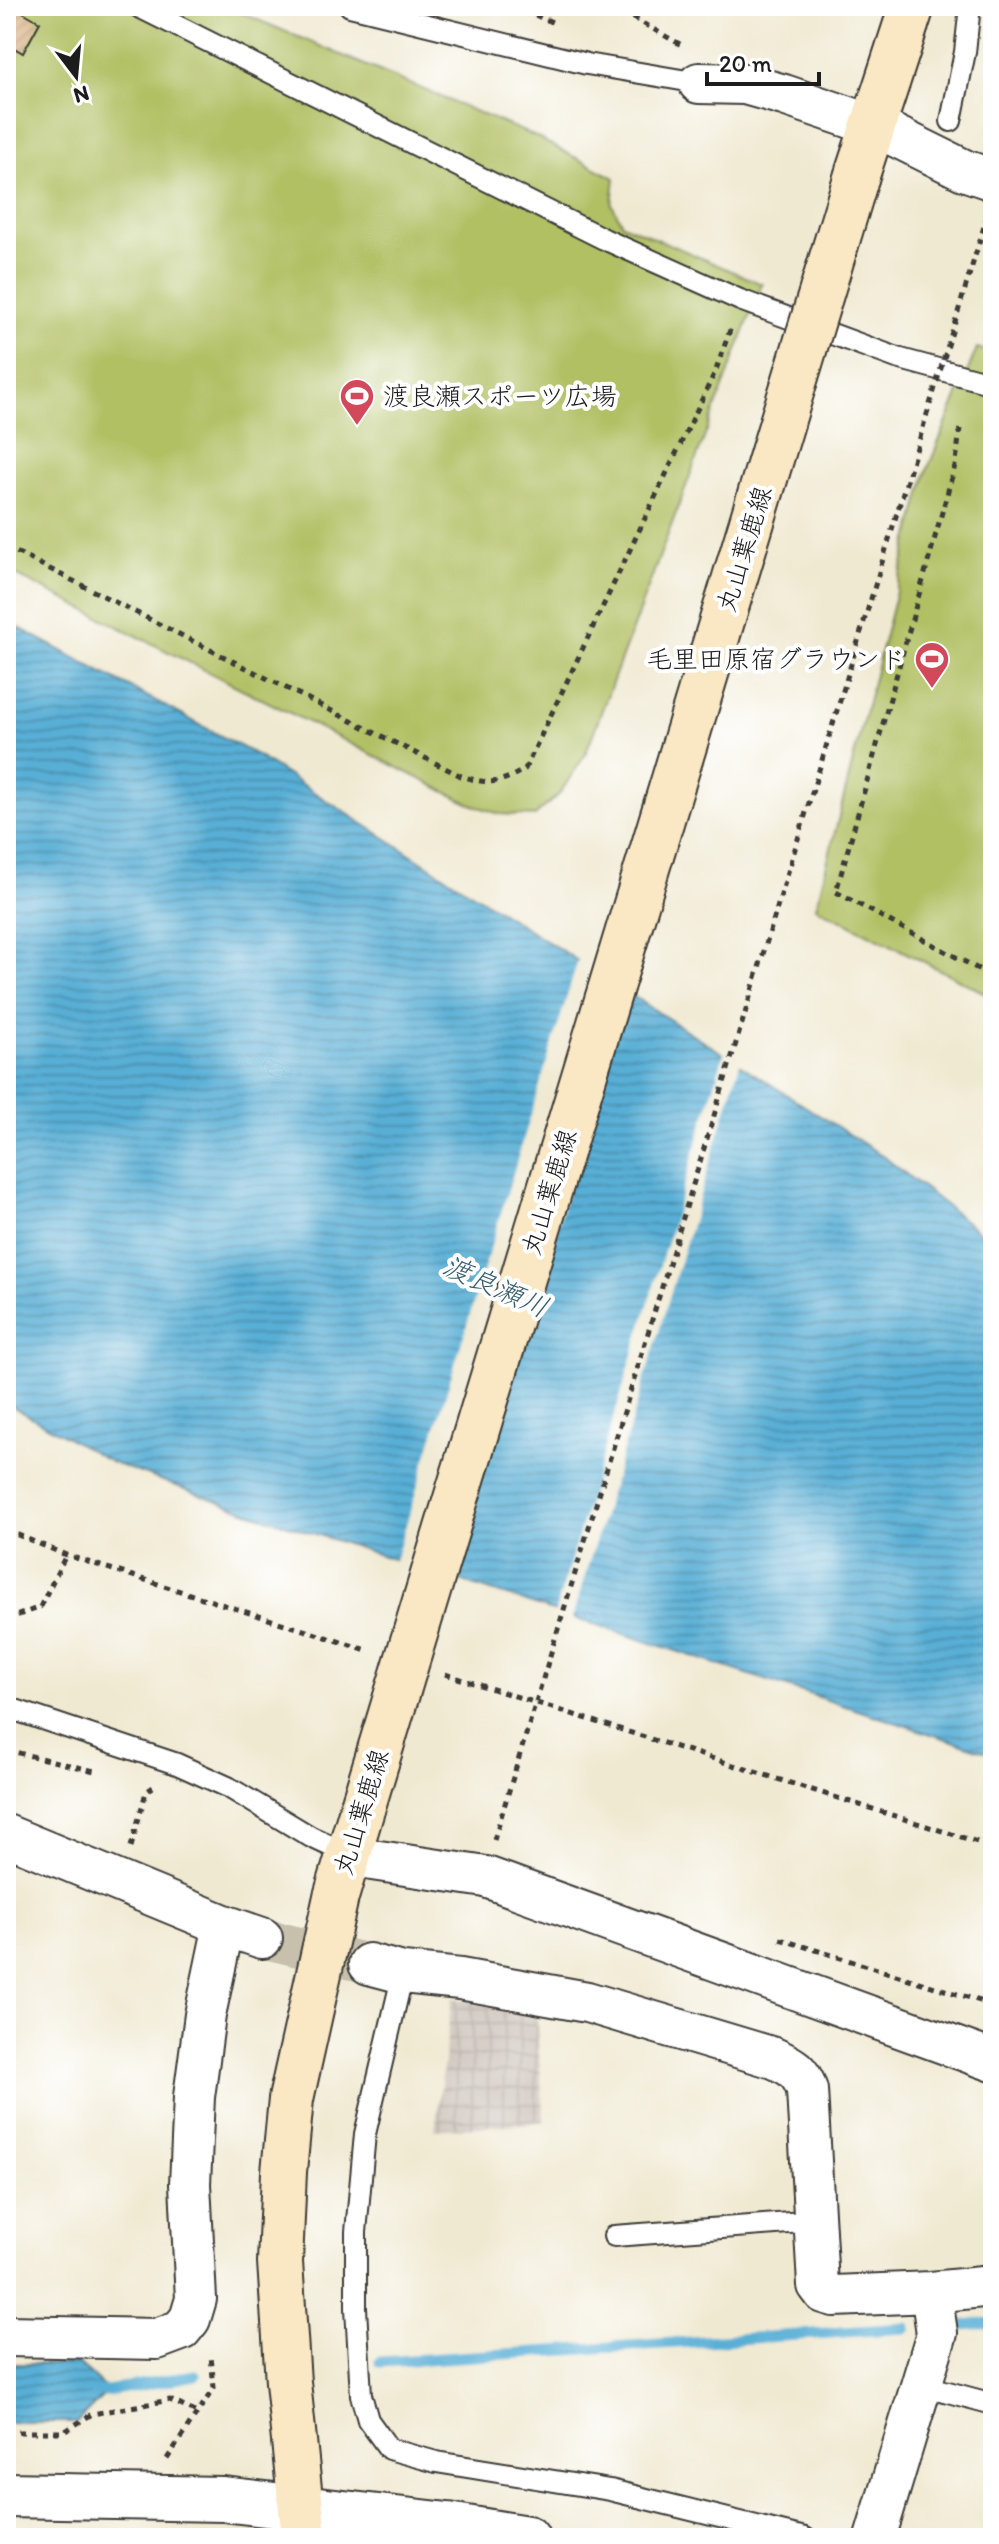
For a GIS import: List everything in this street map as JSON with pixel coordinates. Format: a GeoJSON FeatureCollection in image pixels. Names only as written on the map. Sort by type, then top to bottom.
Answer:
{"type":"FeatureCollection","features":[{"type":"Feature","properties":{"kind":"main road","name":"丸山葉鹿線"},"geometry":{"type":"LineString","coordinates":[[302,2522],[280,2262],[284,2172],[291,2099],[348,1854],[857,175],[912,6]]}},
{"type":"Feature","properties":{"kind":"street"},"geometry":{"type":"LineString","coordinates":[[695,66],[875,126],[964,170],[991,195]]}},
{"type":"Feature","properties":{"kind":"street"},"geometry":{"type":"LineString","coordinates":[[6,1835],[262,1938]]}},
{"type":"Feature","properties":{"kind":"street"},"geometry":{"type":"LineString","coordinates":[[348,1854],[486,1877],[993,2061]]}},
{"type":"Feature","properties":{"kind":"street"},"geometry":{"type":"LineString","coordinates":[[6,2336],[157,2339],[181,2330],[190,2319],[196,2299],[190,2184],[194,2097],[205,2015],[224,1925]]}},
{"type":"Feature","properties":{"kind":"street"},"geometry":{"type":"LineString","coordinates":[[386,1969],[587,2002],[792,2066],[802,2076],[807,2090],[818,2285],[824,2293],[834,2296],[931,2292],[993,2286]]}},
{"type":"Feature","properties":{"kind":"street"},"geometry":{"type":"LineString","coordinates":[[875,2538],[937,2333],[931,2292]]}},
{"type":"Feature","properties":{"kind":"street"},"geometry":{"type":"LineString","coordinates":[[6,2495],[223,2499],[302,2522],[448,2525],[527,2538]]}},
{"type":"Feature","properties":{"kind":"lane"},"geometry":{"type":"LineString","coordinates":[[137,6],[604,239],[740,300],[897,358],[993,384]]}},
{"type":"Feature","properties":{"kind":"lane"},"geometry":{"type":"LineString","coordinates":[[350,6],[587,64],[695,66]]}},
{"type":"Feature","properties":{"kind":"lane"},"geometry":{"type":"LineString","coordinates":[[951,121],[965,52],[970,6]]}},
{"type":"Feature","properties":{"kind":"lane"},"geometry":{"type":"LineString","coordinates":[[6,1707],[177,1764],[228,1787],[311,1837],[348,1854]]}},
{"type":"Feature","properties":{"kind":"lane"},"geometry":{"type":"LineString","coordinates":[[386,1969],[356,2232],[356,2308],[361,2395],[368,2420],[389,2449],[436,2462],[610,2490],[805,2538]]}},
{"type":"Feature","properties":{"kind":"lane"},"geometry":{"type":"LineString","coordinates":[[614,2236],[816,2221]]}},
{"type":"Feature","properties":{"kind":"lane"},"geometry":{"type":"LineString","coordinates":[[922,2385],[993,2404]]}},
{"type":"Feature","properties":{"kind":"path"},"geometry":{"type":"LineString","coordinates":[[612,6],[695,66]]}},
{"type":"Feature","properties":{"kind":"path"},"geometry":{"type":"LineString","coordinates":[[494,1840],[991,195]]}},
{"type":"Feature","properties":{"kind":"path"},"geometry":{"type":"LineString","coordinates":[[6,547],[461,776],[483,783],[504,781],[525,769],[716,370],[740,300]]}},
{"type":"Feature","properties":{"kind":"path"},"geometry":{"type":"LineString","coordinates":[[960,429],[956,462],[836,892],[993,977]]}},
{"type":"Feature","properties":{"kind":"path"},"geometry":{"type":"LineString","coordinates":[[6,1530],[66,1555],[385,1655]]}},
{"type":"Feature","properties":{"kind":"path"},"geometry":{"type":"LineString","coordinates":[[6,1613],[16,1616],[40,1607],[66,1555]]}},
{"type":"Feature","properties":{"kind":"path"},"geometry":{"type":"LineString","coordinates":[[431,1670],[993,1847]]}},
{"type":"Feature","properties":{"kind":"path"},"geometry":{"type":"LineString","coordinates":[[128,1856],[146,1792]]}},
{"type":"Feature","properties":{"kind":"path"},"geometry":{"type":"LineString","coordinates":[[166,2460],[214,2388],[211,2356],[202,2353]]}},
{"type":"Feature","properties":{"kind":"path"},"geometry":{"type":"LineString","coordinates":[[6,2432],[64,2432],[92,2414],[170,2400],[197,2413]]}},
{"type":"Feature","properties":{"kind":"shaded area"},"geometry":{"type":"Polygon","coordinates":[[[452,1998],[536,2013],[544,2122],[435,2130],[452,1998]]]}},
{"type":"Feature","properties":{"kind":"green space","name":"渡良瀬スポーツ広場"},"geometry":{"type":"Polygon","coordinates":[[[6,6],[224,6],[536,137],[615,178],[612,204],[622,224],[762,284],[585,755],[560,793],[535,816],[499,814],[468,803],[6,570],[6,6]]]}},
{"type":"Feature","properties":{"kind":"green space","name":"毛里田原宿グラウンド"},"geometry":{"type":"Polygon","coordinates":[[[977,348],[993,353],[993,997],[816,907],[926,473],[977,348]]]}},
{"type":"Feature","properties":{"kind":"water","name":"渡良瀬川"},"geometry":{"type":"Polygon","coordinates":[[[6,621],[251,752],[883,1156],[993,1243],[993,1754],[248,1512],[113,1463],[6,1403],[6,621]]]}},
{"type":"Feature","properties":{"kind":"water"},"geometry":{"type":"Polygon","coordinates":[[[6,2364],[79,2364],[108,2391],[77,2422],[6,2422],[6,2364]]]}},
{"type":"Feature","properties":{"kind":"pier"},"geometry":{"type":"Polygon","coordinates":[[[579,957],[629,989],[449,1582],[394,1564],[579,957]]]}},
{"type":"Feature","properties":{"kind":"pier"},"geometry":{"type":"Polygon","coordinates":[[[725,1050],[741,1060],[571,1622],[554,1616],[725,1050]]]}},
{"type":"Feature","properties":{"kind":"building"},"geometry":{"type":"Polygon","coordinates":[[[16,8],[40,22],[23,53],[6,43],[6,26],[16,8]]]}},
{"type":"Feature","properties":{"kind":"waterway"},"geometry":{"type":"LineString","coordinates":[[960,2325],[993,2323]]}},
{"type":"Feature","properties":{"kind":"waterway"},"geometry":{"type":"LineString","coordinates":[[380,2362],[906,2328]]}},
{"type":"Feature","properties":{"kind":"waterway"},"geometry":{"type":"LineString","coordinates":[[93,2391],[195,2375]]}},
{"type":"Feature","properties":{"kind":"tunnel"},"geometry":{"type":"LineString","coordinates":[[262,1938],[369,1964]]}},
{"type":"Feature","properties":{"kind":"place","name":"渡良瀬スポーツ広場"},"geometry":{"type":"Point","coordinates":[357,427]}},
{"type":"Feature","properties":{"kind":"place","name":"毛里田原宿グラウンド"},"geometry":{"type":"Point","coordinates":[932,690]}}]}
